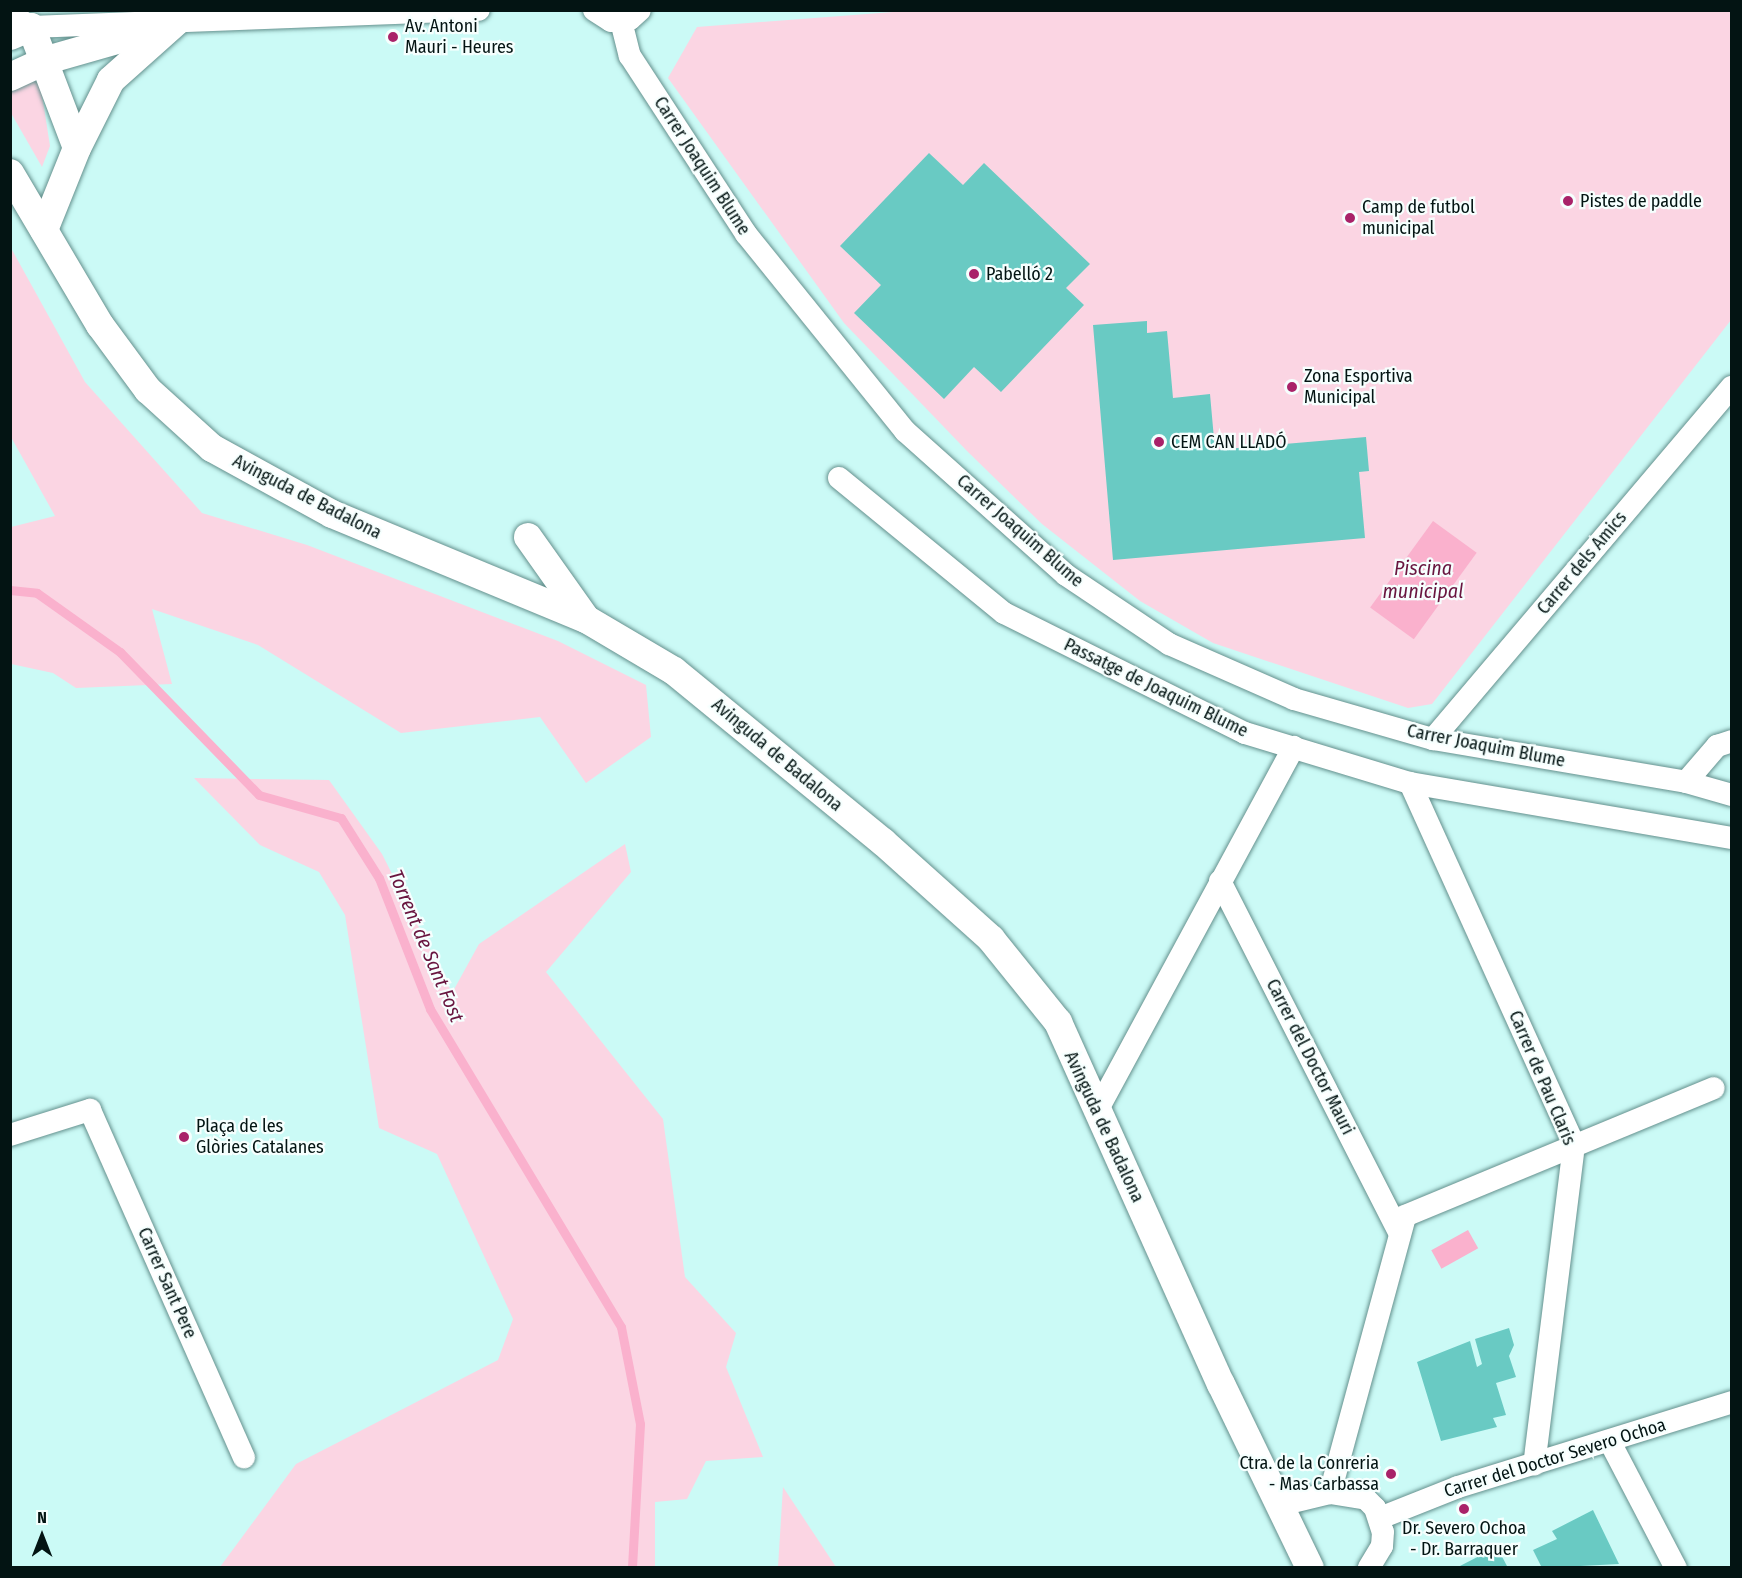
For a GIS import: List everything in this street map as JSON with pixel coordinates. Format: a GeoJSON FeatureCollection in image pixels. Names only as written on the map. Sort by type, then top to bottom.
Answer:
{"type":"FeatureCollection","features":[{"type":"Feature","properties":{"kind":"street"},"geometry":{"type":"LineString","coordinates":[[17,26],[479,10]]}},
{"type":"Feature","properties":{"kind":"street"},"geometry":{"type":"LineString","coordinates":[[594,10],[611,21],[631,16]]}},
{"type":"Feature","properties":{"kind":"street","name":"Carrer Joaquim Blume"},"geometry":{"type":"LineString","coordinates":[[631,16],[630,56],[746,234],[905,431],[1066,576],[1169,644],[1294,699],[1433,739],[1686,782],[1731,795]]}},
{"type":"Feature","properties":{"kind":"street"},"geometry":{"type":"LineString","coordinates":[[10,77],[47,60],[116,44],[176,22]]}},
{"type":"Feature","properties":{"kind":"street"},"geometry":{"type":"LineString","coordinates":[[44,230],[76,148],[111,80],[176,22]]}},
{"type":"Feature","properties":{"kind":"street"},"geometry":{"type":"LineString","coordinates":[[17,26],[47,60],[76,148]]}},
{"type":"Feature","properties":{"kind":"street","name":"Avinguda de Badalona"},"geometry":{"type":"LineString","coordinates":[[10,173],[100,325],[148,390],[212,448],[332,514],[586,619],[674,671],[883,842],[991,939],[1058,1022],[1310,1568]]}},
{"type":"Feature","properties":{"kind":"street","name":"Carrer dels Amics"},"geometry":{"type":"LineString","coordinates":[[1433,739],[1731,387]]}},
{"type":"Feature","properties":{"kind":"street","name":"Passatge de Joaquim Blume"},"geometry":{"type":"LineString","coordinates":[[839,478],[1004,613],[1245,733],[1410,783],[1731,838]]}},
{"type":"Feature","properties":{"kind":"street"},"geometry":{"type":"LineString","coordinates":[[528,537],[586,619]]}},
{"type":"Feature","properties":{"kind":"street"},"geometry":{"type":"LineString","coordinates":[[1686,782],[1717,746],[1731,741]]}},
{"type":"Feature","properties":{"kind":"street"},"geometry":{"type":"LineString","coordinates":[[1097,1110],[1294,747]]}},
{"type":"Feature","properties":{"kind":"street","name":"Carrer de Pau Claris"},"geometry":{"type":"LineString","coordinates":[[1410,783],[1574,1145],[1534,1465]]}},
{"type":"Feature","properties":{"kind":"street","name":"Carrer del Doctor Mauri"},"geometry":{"type":"LineString","coordinates":[[1220,881],[1400,1234]]}},
{"type":"Feature","properties":{"kind":"street"},"geometry":{"type":"LineString","coordinates":[[1330,1493],[1405,1216],[1714,1088]]}},
{"type":"Feature","properties":{"kind":"street","name":"Carrer Sant Pere"},"geometry":{"type":"LineString","coordinates":[[10,1135],[90,1110],[244,1457]]}},
{"type":"Feature","properties":{"kind":"street","name":"Carrer del Doctor Severo Ochoa"},"geometry":{"type":"LineString","coordinates":[[1380,1518],[1458,1487],[1610,1442],[1731,1402]]}},
{"type":"Feature","properties":{"kind":"street"},"geometry":{"type":"LineString","coordinates":[[1610,1442],[1676,1568]]}},
{"type":"Feature","properties":{"kind":"street"},"geometry":{"type":"LineString","coordinates":[[1280,1506],[1330,1493],[1366,1499],[1380,1518],[1382,1546],[1371,1566]]}},
{"type":"Feature","properties":{"kind":"shaded area","name":"Zona Esportiva Municipal"},"geometry":{"type":"Polygon","coordinates":[[[906,11],[1731,11],[1731,320],[1432,704],[1408,708],[1213,643],[1140,601],[1042,524],[967,451],[844,323],[668,78],[697,27],[906,11]]]}},
{"type":"Feature","properties":{"kind":"shaded area"},"geometry":{"type":"Polygon","coordinates":[[[34,70],[41,88],[50,146],[42,167],[11,113],[10,84],[34,70]]]}},
{"type":"Feature","properties":{"kind":"shaded area"},"geometry":{"type":"Polygon","coordinates":[[[11,248],[85,382],[202,513],[307,545],[558,641],[646,685],[651,737],[586,783],[540,717],[401,733],[258,645],[152,609],[172,684],[76,688],[53,673],[11,664],[11,527],[55,516],[11,437],[11,248]]]}},
{"type":"Feature","properties":{"kind":"shaded area"},"geometry":{"type":"Polygon","coordinates":[[[194,778],[329,780],[382,854],[452,993],[479,944],[625,844],[631,872],[546,972],[663,1119],[685,1277],[736,1333],[726,1367],[763,1457],[706,1461],[687,1499],[655,1502],[655,1567],[220,1567],[296,1464],[498,1360],[513,1319],[437,1154],[379,1128],[345,915],[319,872],[260,845],[194,778]]]}},
{"type":"Feature","properties":{"kind":"shaded area"},"geometry":{"type":"Polygon","coordinates":[[[783,1487],[836,1567],[778,1567],[783,1487]]]}},
{"type":"Feature","properties":{"kind":"water","name":"Piscina municipal"},"geometry":{"type":"Polygon","coordinates":[[[1433,521],[1477,553],[1414,639],[1370,608],[1433,521]]]}},
{"type":"Feature","properties":{"kind":"water"},"geometry":{"type":"Polygon","coordinates":[[[1468,1230],[1478,1248],[1441,1269],[1431,1250],[1468,1230]]]}},
{"type":"Feature","properties":{"kind":"building","name":"Pabelló 2"},"geometry":{"type":"Polygon","coordinates":[[[929,153],[963,185],[984,163],[1090,264],[1066,288],[1084,305],[1001,392],[974,367],[944,399],[854,313],[881,285],[840,246],[929,153]]]}},
{"type":"Feature","properties":{"kind":"building","name":"CEM CAN LLADÓ"},"geometry":{"type":"Polygon","coordinates":[[[1147,321],[1147,333],[1167,331],[1173,398],[1210,394],[1215,450],[1366,437],[1369,471],[1359,472],[1365,538],[1113,560],[1093,325],[1147,321]]]}},
{"type":"Feature","properties":{"kind":"building"},"geometry":{"type":"Polygon","coordinates":[[[1509,1328],[1514,1345],[1509,1356],[1516,1377],[1496,1383],[1506,1415],[1493,1418],[1497,1427],[1441,1441],[1417,1362],[1470,1341],[1477,1367],[1482,1364],[1475,1339],[1509,1328]]]}},
{"type":"Feature","properties":{"kind":"building"},"geometry":{"type":"Polygon","coordinates":[[[1593,1510],[1619,1564],[1542,1568],[1533,1550],[1557,1539],[1552,1531],[1593,1510]]]}},
{"type":"Feature","properties":{"kind":"building"},"geometry":{"type":"Polygon","coordinates":[[[1497,1547],[1508,1568],[1456,1568],[1497,1547]]]}},
{"type":"Feature","properties":{"kind":"waterway","name":"Torrent de Sant Fost"},"geometry":{"type":"LineString","coordinates":[[10,590],[37,593],[120,652],[259,795],[341,818],[379,878],[430,1009],[621,1327],[640,1424],[632,1568]]}},
{"type":"Feature","properties":{"kind":"place","name":"Av. Antoni Mauri - Heures"},"geometry":{"type":"Point","coordinates":[393,37]}},
{"type":"Feature","properties":{"kind":"place","name":"Pistes de paddle"},"geometry":{"type":"Point","coordinates":[1568,201]}},
{"type":"Feature","properties":{"kind":"place","name":"Camp de futbol municipal"},"geometry":{"type":"Point","coordinates":[1350,218]}},
{"type":"Feature","properties":{"kind":"place","name":"Pabelló 2"},"geometry":{"type":"Point","coordinates":[974,274]}},
{"type":"Feature","properties":{"kind":"place","name":"Zona Esportiva Municipal"},"geometry":{"type":"Point","coordinates":[1292,387]}},
{"type":"Feature","properties":{"kind":"place","name":"CEM CAN LLADÓ"},"geometry":{"type":"Point","coordinates":[1159,442]}},
{"type":"Feature","properties":{"kind":"place","name":"Plaça de les Glòries Catalanes"},"geometry":{"type":"Point","coordinates":[184,1137]}},
{"type":"Feature","properties":{"kind":"place","name":"Ctra. de la Conreria - Mas Carbassa"},"geometry":{"type":"Point","coordinates":[1391,1474]}},
{"type":"Feature","properties":{"kind":"place","name":"Dr. Severo Ochoa - Dr. Barraquer"},"geometry":{"type":"Point","coordinates":[1464,1509]}}]}
